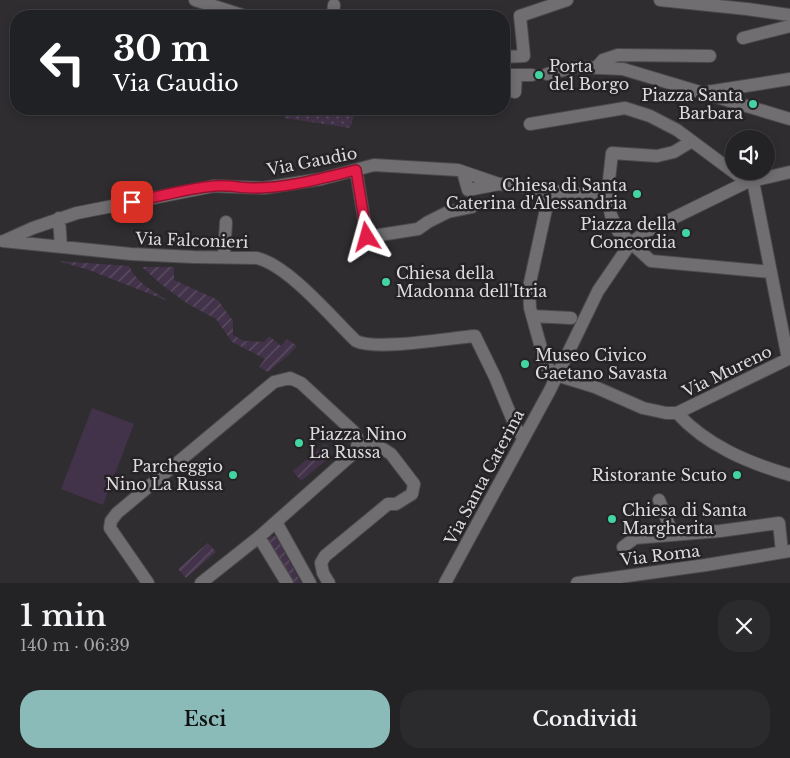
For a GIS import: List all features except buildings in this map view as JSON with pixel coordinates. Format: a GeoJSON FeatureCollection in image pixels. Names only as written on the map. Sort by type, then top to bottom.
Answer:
{"type":"FeatureCollection","features":[{"type":"Feature","properties":{"kind":"street"},"geometry":{"type":"LineString","coordinates":[[195,0],[226,10]]}},
{"type":"Feature","properties":{"kind":"street"},"geometry":{"type":"LineString","coordinates":[[510,57],[524,56],[520,16],[567,0]]}},
{"type":"Feature","properties":{"kind":"street"},"geometry":{"type":"LineString","coordinates":[[660,0],[694,2],[790,15]]}},
{"type":"Feature","properties":{"kind":"street"},"geometry":{"type":"LineString","coordinates":[[743,38],[790,26]]}},
{"type":"Feature","properties":{"kind":"street"},"geometry":{"type":"LineString","coordinates":[[598,67],[603,60],[618,55],[710,56]]}},
{"type":"Feature","properties":{"kind":"street"},"geometry":{"type":"LineString","coordinates":[[547,74],[577,67],[623,70],[790,119]]}},
{"type":"Feature","properties":{"kind":"street"},"geometry":{"type":"LineString","coordinates":[[510,91],[515,92],[510,75],[532,76]]}},
{"type":"Feature","properties":{"kind":"street"},"geometry":{"type":"LineString","coordinates":[[702,93],[790,79]]}},
{"type":"Feature","properties":{"kind":"street"},"geometry":{"type":"LineString","coordinates":[[530,124],[625,108],[650,116],[677,130],[725,163]]}},
{"type":"Feature","properties":{"kind":"street"},"geometry":{"type":"LineString","coordinates":[[531,312],[577,318],[630,244],[647,231],[750,180],[771,274],[651,261],[630,244],[618,231],[607,198],[612,153],[657,156],[674,152],[692,141]]}},
{"type":"Feature","properties":{"kind":"street","name":"Via Gaudio"},"geometry":{"type":"LineString","coordinates":[[2,242],[59,218],[77,213],[214,186],[264,188],[321,178],[350,167],[374,165],[461,171],[468,190],[499,184],[550,191]]}},
{"type":"Feature","properties":{"kind":"street"},"geometry":{"type":"LineString","coordinates":[[350,167],[366,226],[367,237],[418,229],[448,212],[472,207]]}},
{"type":"Feature","properties":{"kind":"street"},"geometry":{"type":"LineString","coordinates":[[775,175],[790,172]]}},
{"type":"Feature","properties":{"kind":"street"},"geometry":{"type":"LineString","coordinates":[[556,375],[546,366],[531,312],[530,287],[550,191],[607,198]]}},
{"type":"Feature","properties":{"kind":"street"},"geometry":{"type":"LineString","coordinates":[[59,218],[61,247]]}},
{"type":"Feature","properties":{"kind":"street"},"geometry":{"type":"LineString","coordinates":[[224,257],[226,222]]}},
{"type":"Feature","properties":{"kind":"street","name":"Via Falconieri"},"geometry":{"type":"LineString","coordinates":[[2,242],[139,254],[194,257],[251,257],[266,260],[292,278],[356,341],[363,344],[402,343],[475,336],[516,428],[524,438]]}},
{"type":"Feature","properties":{"kind":"street","name":"Via Mureno"},"geometry":{"type":"LineString","coordinates":[[556,375],[595,387],[643,408],[666,413],[677,413],[788,359],[771,274]]}},
{"type":"Feature","properties":{"kind":"street","name":"Via Santa Caterina"},"geometry":{"type":"LineString","coordinates":[[447,581],[550,390],[577,318]]}},
{"type":"Feature","properties":{"kind":"street"},"geometry":{"type":"LineString","coordinates":[[148,583],[110,528],[111,521],[117,512],[274,382],[290,378],[301,383],[354,432],[358,437],[356,451],[276,522],[201,583]]}},
{"type":"Feature","properties":{"kind":"street"},"geometry":{"type":"LineString","coordinates":[[677,413],[685,422],[730,454],[764,468],[790,475]]}},
{"type":"Feature","properties":{"kind":"street"},"geometry":{"type":"LineString","coordinates":[[329,583],[323,573],[321,564],[325,556],[388,504],[396,504],[412,494],[414,484],[390,454],[380,447],[358,443]]}},
{"type":"Feature","properties":{"kind":"street"},"geometry":{"type":"LineString","coordinates":[[660,500],[673,535]]}},
{"type":"Feature","properties":{"kind":"street"},"geometry":{"type":"LineString","coordinates":[[276,522],[310,583]]}},
{"type":"Feature","properties":{"kind":"street"},"geometry":{"type":"LineString","coordinates":[[623,547],[635,538],[720,531],[779,523],[783,552]]}},
{"type":"Feature","properties":{"kind":"street"},"geometry":{"type":"LineString","coordinates":[[258,537],[287,583]]}},
{"type":"Feature","properties":{"kind":"street","name":"Via Roma"},"geometry":{"type":"LineString","coordinates":[[577,583],[645,578],[783,552]]}},
{"type":"Feature","properties":{"kind":"shaded area"},"geometry":{"type":"Polygon","coordinates":[[[285,115],[354,115],[350,128],[284,118],[285,115]]]}},
{"type":"Feature","properties":{"kind":"shaded area"},"geometry":{"type":"Polygon","coordinates":[[[58,261],[129,266],[141,282],[168,301],[89,270],[58,261]]]}},
{"type":"Feature","properties":{"kind":"shaded area"},"geometry":{"type":"Polygon","coordinates":[[[142,267],[174,267],[174,280],[218,300],[233,321],[233,335],[244,341],[264,342],[269,336],[281,346],[287,339],[297,346],[268,372],[259,367],[265,359],[232,342],[216,319],[188,304],[142,267]]]}},
{"type":"Feature","properties":{"kind":"shaded area"},"geometry":{"type":"Polygon","coordinates":[[[92,408],[134,424],[103,505],[61,489],[92,408]]]}},
{"type":"Feature","properties":{"kind":"shaded area"},"geometry":{"type":"Polygon","coordinates":[[[325,444],[332,451],[331,456],[301,481],[293,471],[325,444]]]}},
{"type":"Feature","properties":{"kind":"shaded area"},"geometry":{"type":"Polygon","coordinates":[[[275,536],[301,583],[293,583],[269,542],[269,537],[275,536]]]}},
{"type":"Feature","properties":{"kind":"shaded area"},"geometry":{"type":"Polygon","coordinates":[[[208,543],[216,552],[186,578],[178,569],[208,543]]]}},
{"type":"Feature","properties":{"kind":"place","name":"Porta del Borgo"},"geometry":{"type":"Point","coordinates":[539,75]}},
{"type":"Feature","properties":{"kind":"place","name":"Piazza Santa Barbara"},"geometry":{"type":"Point","coordinates":[753,104]}},
{"type":"Feature","properties":{"kind":"place","name":"Chiesa di Santa Caterina d'Alessandria"},"geometry":{"type":"Point","coordinates":[637,194]}},
{"type":"Feature","properties":{"kind":"place","name":"Piazza della Concordia"},"geometry":{"type":"Point","coordinates":[686,233]}},
{"type":"Feature","properties":{"kind":"place","name":"Chiesa della Madonna dell'Itria"},"geometry":{"type":"Point","coordinates":[386,282]}},
{"type":"Feature","properties":{"kind":"place","name":"Museo Civico Gaetano Savasta"},"geometry":{"type":"Point","coordinates":[525,364]}},
{"type":"Feature","properties":{"kind":"place","name":"Piazza Nino La Russa"},"geometry":{"type":"Point","coordinates":[299,443]}},
{"type":"Feature","properties":{"kind":"place","name":"Parcheggio Nino La Russa"},"geometry":{"type":"Point","coordinates":[233,475]}},
{"type":"Feature","properties":{"kind":"place","name":"Ristorante Scuto"},"geometry":{"type":"Point","coordinates":[737,475]}},
{"type":"Feature","properties":{"kind":"place","name":"Chiesa di Santa Margherita"},"geometry":{"type":"Point","coordinates":[612,519]}},
{"type":"Feature","properties":{"kind":"route"},"geometry":{"type":"LineString","coordinates":[[132,202],[214,186],[264,188],[356,170],[367,237]]}}]}
